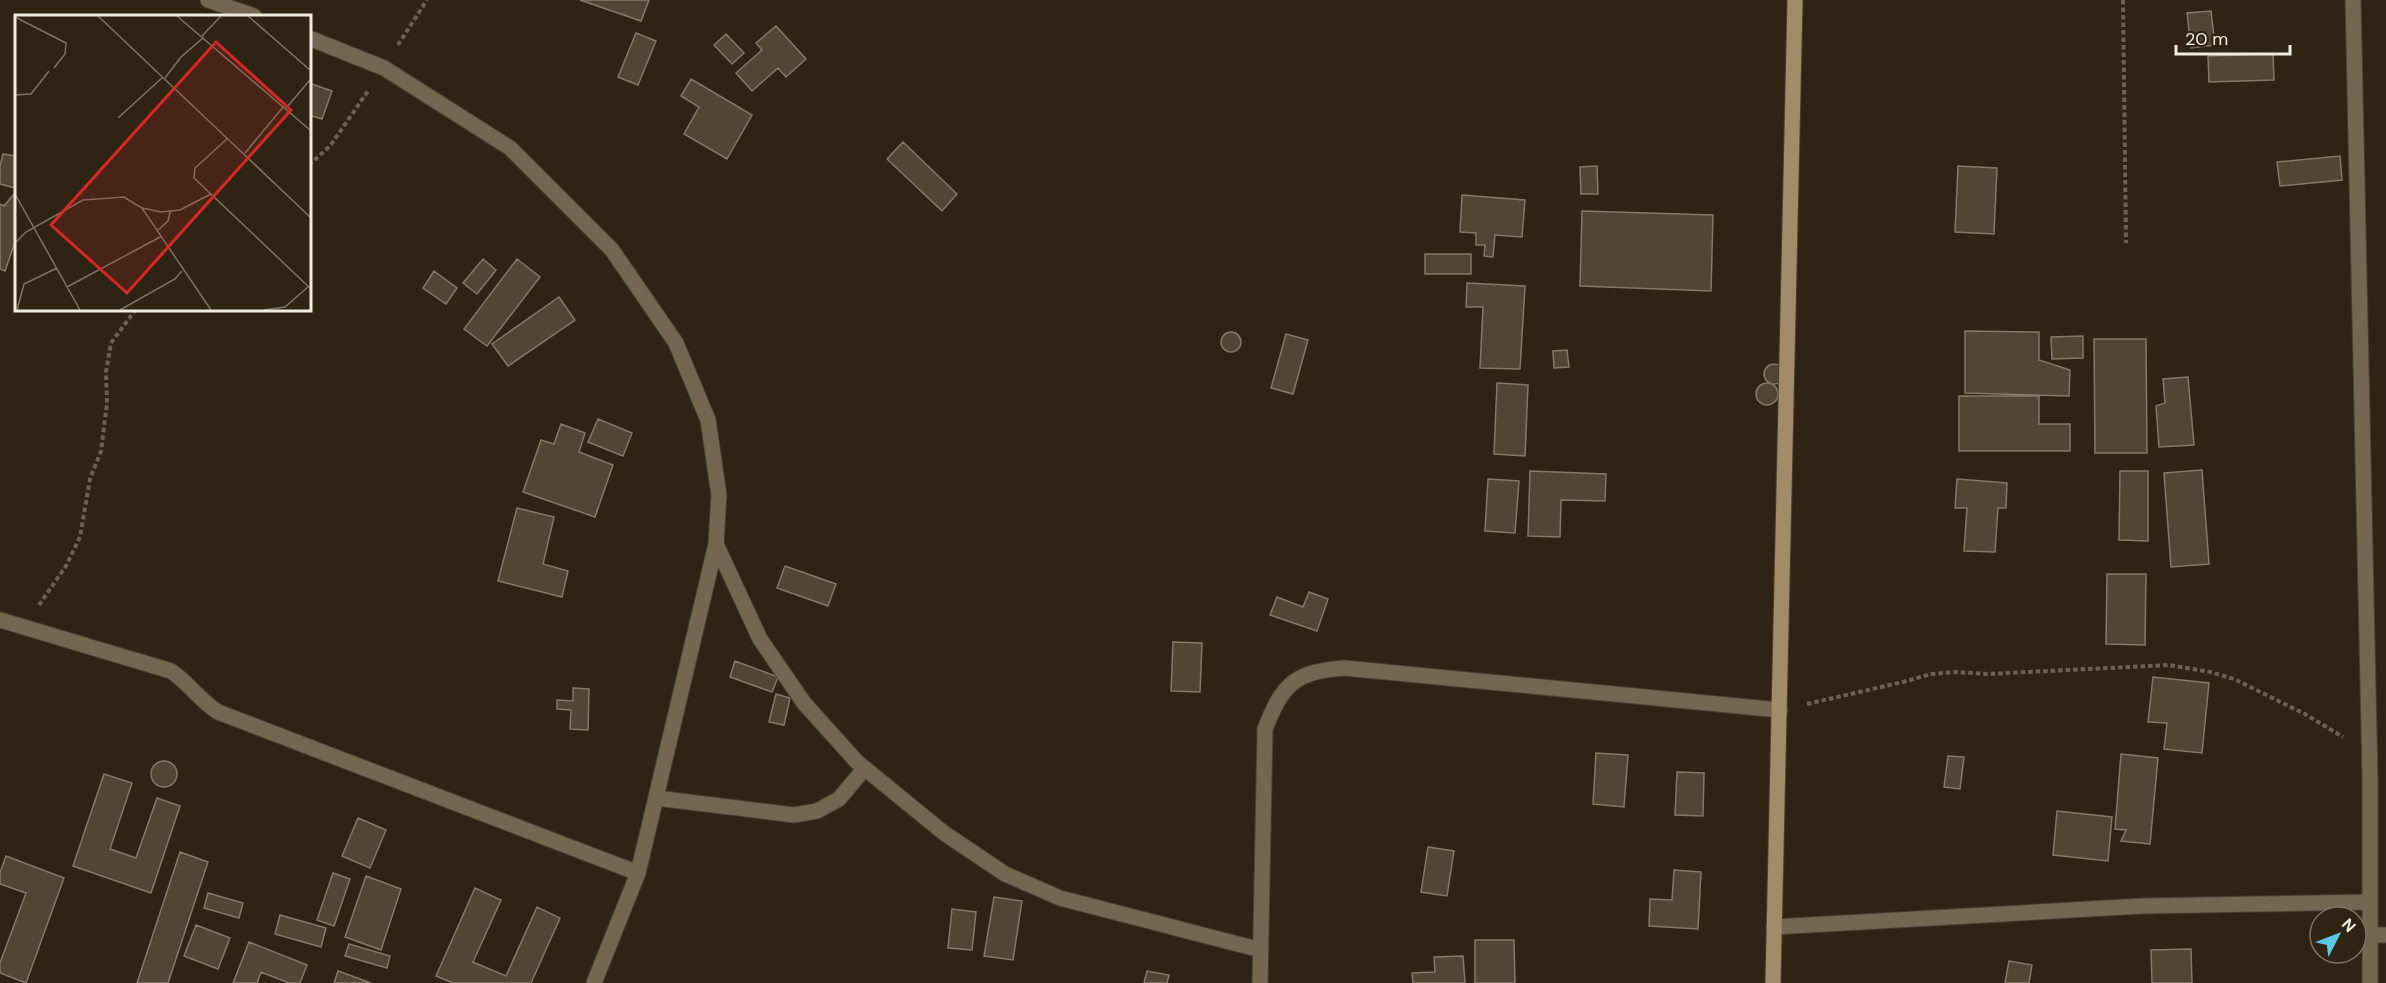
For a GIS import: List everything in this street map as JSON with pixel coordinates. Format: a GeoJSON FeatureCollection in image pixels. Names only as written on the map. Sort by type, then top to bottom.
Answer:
{"type":"FeatureCollection","features":[{"type":"Feature","properties":{"kind":"main road"},"geometry":{"type":"LineString","coordinates":[[1773,983],[1795,0]]}},
{"type":"Feature","properties":{"kind":"street"},"geometry":{"type":"LineString","coordinates":[[208,0],[251,15]]}},
{"type":"Feature","properties":{"kind":"street"},"geometry":{"type":"LineString","coordinates":[[2353,0],[2370,753],[2370,902],[2378,935],[2370,983]]}},
{"type":"Feature","properties":{"kind":"street"},"geometry":{"type":"LineString","coordinates":[[310,38],[384,68],[510,148],[612,250],[676,343],[708,420],[719,495],[716,544],[638,873],[594,983]]}},
{"type":"Feature","properties":{"kind":"street"},"geometry":{"type":"LineString","coordinates":[[716,544],[760,639],[804,703],[864,769],[944,833],[1005,874],[1060,898],[1261,950]]}},
{"type":"Feature","properties":{"kind":"street"},"geometry":{"type":"LineString","coordinates":[[0,620],[171,671],[207,705],[218,712],[638,873]]}},
{"type":"Feature","properties":{"kind":"street"},"geometry":{"type":"LineString","coordinates":[[1260,983],[1265,729],[1276,700],[1295,680],[1317,670],[1344,668],[1780,710]]}},
{"type":"Feature","properties":{"kind":"street"},"geometry":{"type":"LineString","coordinates":[[656,798],[794,815],[817,811],[838,799],[864,769]]}},
{"type":"Feature","properties":{"kind":"street"},"geometry":{"type":"LineString","coordinates":[[1774,927],[2142,906],[2370,902]]}},
{"type":"Feature","properties":{"kind":"path"},"geometry":{"type":"LineString","coordinates":[[2123,0],[2127,243]]}},
{"type":"Feature","properties":{"kind":"path"},"geometry":{"type":"LineString","coordinates":[[22,627],[66,566],[80,537],[90,479],[101,451],[107,402],[106,372],[111,343],[135,310]]}},
{"type":"Feature","properties":{"kind":"path"},"geometry":{"type":"LineString","coordinates":[[1780,710],[1931,674],[1955,672],[1987,674],[2169,665],[2210,672],[2234,680],[2305,714],[2370,753]]}},
{"type":"Feature","properties":{"kind":"building"},"geometry":{"type":"Polygon","coordinates":[[[580,0],[649,0],[641,21],[580,0]]]}},
{"type":"Feature","properties":{"kind":"building"},"geometry":{"type":"Polygon","coordinates":[[[2211,11],[2215,45],[2191,48],[2187,13],[2211,11]]]}},
{"type":"Feature","properties":{"kind":"building"},"geometry":{"type":"Polygon","coordinates":[[[776,26],[806,59],[786,77],[778,68],[752,91],[736,73],[762,50],[756,43],[776,26]]]}},
{"type":"Feature","properties":{"kind":"building"},"geometry":{"type":"Polygon","coordinates":[[[636,33],[656,41],[638,85],[618,77],[636,33]]]}},
{"type":"Feature","properties":{"kind":"building"},"geometry":{"type":"Polygon","coordinates":[[[726,34],[744,53],[732,64],[714,45],[726,34]]]}},
{"type":"Feature","properties":{"kind":"building"},"geometry":{"type":"Polygon","coordinates":[[[2273,54],[2274,80],[2209,82],[2208,56],[2273,54]]]}},
{"type":"Feature","properties":{"kind":"building"},"geometry":{"type":"Polygon","coordinates":[[[691,79],[752,115],[727,159],[684,134],[699,107],[681,96],[691,79]]]}},
{"type":"Feature","properties":{"kind":"building"},"geometry":{"type":"Polygon","coordinates":[[[310,83],[332,91],[322,119],[310,115],[310,83]]]}},
{"type":"Feature","properties":{"kind":"building"},"geometry":{"type":"Polygon","coordinates":[[[903,142],[957,194],[942,211],[887,159],[903,142]]]}},
{"type":"Feature","properties":{"kind":"building"},"geometry":{"type":"Polygon","coordinates":[[[3,154],[15,156],[15,188],[0,184],[3,154]]]}},
{"type":"Feature","properties":{"kind":"building"},"geometry":{"type":"Polygon","coordinates":[[[2340,156],[2342,180],[2280,186],[2277,162],[2340,156]]]}},
{"type":"Feature","properties":{"kind":"building"},"geometry":{"type":"Polygon","coordinates":[[[1597,166],[1598,194],[1581,194],[1580,167],[1597,166]]]}},
{"type":"Feature","properties":{"kind":"building"},"geometry":{"type":"Polygon","coordinates":[[[1958,166],[1997,168],[1994,234],[1955,232],[1958,166]]]}},
{"type":"Feature","properties":{"kind":"building"},"geometry":{"type":"Polygon","coordinates":[[[15,194],[15,242],[5,271],[0,269],[0,204],[4,206],[15,194]]]}},
{"type":"Feature","properties":{"kind":"building"},"geometry":{"type":"Polygon","coordinates":[[[1462,195],[1525,200],[1522,237],[1495,235],[1493,257],[1484,256],[1485,245],[1476,245],[1476,233],[1460,232],[1462,195]]]}},
{"type":"Feature","properties":{"kind":"building"},"geometry":{"type":"Polygon","coordinates":[[[1582,211],[1713,215],[1711,291],[1580,286],[1582,211]]]}},
{"type":"Feature","properties":{"kind":"building"},"geometry":{"type":"Polygon","coordinates":[[[1425,254],[1471,254],[1471,274],[1425,274],[1425,254]]]}},
{"type":"Feature","properties":{"kind":"building"},"geometry":{"type":"Polygon","coordinates":[[[483,259],[496,270],[477,294],[463,283],[483,259]]]}},
{"type":"Feature","properties":{"kind":"building"},"geometry":{"type":"Polygon","coordinates":[[[517,259],[540,277],[487,346],[464,329],[517,259]]]}},
{"type":"Feature","properties":{"kind":"building"},"geometry":{"type":"Polygon","coordinates":[[[434,271],[457,288],[446,304],[423,288],[434,271]]]}},
{"type":"Feature","properties":{"kind":"building"},"geometry":{"type":"Polygon","coordinates":[[[1467,283],[1525,286],[1520,369],[1480,368],[1483,307],[1466,307],[1467,283]]]}},
{"type":"Feature","properties":{"kind":"building"},"geometry":{"type":"Polygon","coordinates":[[[559,297],[575,320],[508,366],[492,344],[559,297]]]}},
{"type":"Feature","properties":{"kind":"building"},"geometry":{"type":"Polygon","coordinates":[[[1965,331],[2039,332],[2039,360],[2070,370],[2069,396],[1965,393],[1965,331]]]}},
{"type":"Feature","properties":{"kind":"building"},"geometry":{"type":"Polygon","coordinates":[[[1231,332],[1238,335],[1241,342],[1238,349],[1231,352],[1224,349],[1221,342],[1224,335],[1231,332]]]}},
{"type":"Feature","properties":{"kind":"building"},"geometry":{"type":"Polygon","coordinates":[[[1286,334],[1308,340],[1293,394],[1271,388],[1286,334]]]}},
{"type":"Feature","properties":{"kind":"building"},"geometry":{"type":"Polygon","coordinates":[[[2083,336],[2083,358],[2052,359],[2051,337],[2083,336]]]}},
{"type":"Feature","properties":{"kind":"building"},"geometry":{"type":"Polygon","coordinates":[[[2094,339],[2146,339],[2147,453],[2095,453],[2094,339]]]}},
{"type":"Feature","properties":{"kind":"building"},"geometry":{"type":"Polygon","coordinates":[[[1567,350],[1569,367],[1554,368],[1553,351],[1567,350]]]}},
{"type":"Feature","properties":{"kind":"building"},"geometry":{"type":"Polygon","coordinates":[[[1774,364],[1781,367],[1784,374],[1781,381],[1774,384],[1767,381],[1764,374],[1767,367],[1774,364]]]}},
{"type":"Feature","properties":{"kind":"building"},"geometry":{"type":"Polygon","coordinates":[[[2188,377],[2194,445],[2159,447],[2156,406],[2165,403],[2163,379],[2188,377]]]}},
{"type":"Feature","properties":{"kind":"building"},"geometry":{"type":"Polygon","coordinates":[[[1497,383],[1528,385],[1525,456],[1494,454],[1497,383]]]}},
{"type":"Feature","properties":{"kind":"building"},"geometry":{"type":"Polygon","coordinates":[[[1767,383],[1775,386],[1778,394],[1775,402],[1767,405],[1759,402],[1756,394],[1759,386],[1767,383]]]}},
{"type":"Feature","properties":{"kind":"building"},"geometry":{"type":"Polygon","coordinates":[[[1959,396],[2039,396],[2039,424],[2070,424],[2070,451],[1959,451],[1959,396]]]}},
{"type":"Feature","properties":{"kind":"building"},"geometry":{"type":"Polygon","coordinates":[[[598,419],[632,433],[623,456],[588,442],[598,419]]]}},
{"type":"Feature","properties":{"kind":"building"},"geometry":{"type":"Polygon","coordinates":[[[561,424],[585,433],[579,452],[613,465],[595,517],[523,492],[541,440],[554,444],[561,424]]]}},
{"type":"Feature","properties":{"kind":"building"},"geometry":{"type":"Polygon","coordinates":[[[2202,470],[2209,564],[2171,567],[2164,473],[2202,470]]]}},
{"type":"Feature","properties":{"kind":"building"},"geometry":{"type":"Polygon","coordinates":[[[1530,471],[1606,474],[1605,501],[1561,500],[1560,537],[1528,536],[1530,471]]]}},
{"type":"Feature","properties":{"kind":"building"},"geometry":{"type":"Polygon","coordinates":[[[2120,471],[2148,471],[2148,541],[2119,540],[2120,471]]]}},
{"type":"Feature","properties":{"kind":"building"},"geometry":{"type":"Polygon","coordinates":[[[1488,479],[1519,481],[1515,533],[1485,531],[1488,479]]]}},
{"type":"Feature","properties":{"kind":"building"},"geometry":{"type":"Polygon","coordinates":[[[1957,479],[2007,483],[2006,508],[1998,508],[1995,552],[1964,551],[1967,508],[1955,508],[1957,479]]]}},
{"type":"Feature","properties":{"kind":"building"},"geometry":{"type":"Polygon","coordinates":[[[517,508],[554,517],[543,564],[568,571],[562,597],[498,581],[517,508]]]}},
{"type":"Feature","properties":{"kind":"building"},"geometry":{"type":"Polygon","coordinates":[[[785,566],[836,584],[828,606],[777,588],[785,566]]]}},
{"type":"Feature","properties":{"kind":"building"},"geometry":{"type":"Polygon","coordinates":[[[2107,574],[2146,574],[2145,645],[2106,644],[2107,574]]]}},
{"type":"Feature","properties":{"kind":"building"},"geometry":{"type":"Polygon","coordinates":[[[1309,592],[1328,599],[1317,631],[1270,615],[1277,597],[1303,607],[1309,592]]]}},
{"type":"Feature","properties":{"kind":"building"},"geometry":{"type":"Polygon","coordinates":[[[1173,642],[1202,643],[1200,692],[1171,691],[1173,642]]]}},
{"type":"Feature","properties":{"kind":"building"},"geometry":{"type":"Polygon","coordinates":[[[735,661],[778,677],[772,692],[730,677],[735,661]]]}},
{"type":"Feature","properties":{"kind":"building"},"geometry":{"type":"Polygon","coordinates":[[[2153,677],[2209,683],[2202,753],[2164,749],[2167,723],[2148,722],[2153,677]]]}},
{"type":"Feature","properties":{"kind":"building"},"geometry":{"type":"Polygon","coordinates":[[[573,688],[589,689],[588,730],[570,729],[571,710],[557,709],[557,700],[573,701],[573,688]]]}},
{"type":"Feature","properties":{"kind":"building"},"geometry":{"type":"Polygon","coordinates":[[[776,694],[790,698],[784,725],[769,722],[776,694]]]}},
{"type":"Feature","properties":{"kind":"building"},"geometry":{"type":"Polygon","coordinates":[[[1596,753],[1628,755],[1624,807],[1593,804],[1596,753]]]}},
{"type":"Feature","properties":{"kind":"building"},"geometry":{"type":"Polygon","coordinates":[[[2121,754],[2158,758],[2150,844],[2121,841],[2126,830],[2115,829],[2121,754]]]}},
{"type":"Feature","properties":{"kind":"building"},"geometry":{"type":"Polygon","coordinates":[[[1948,756],[1964,757],[1960,789],[1944,787],[1948,756]]]}},
{"type":"Feature","properties":{"kind":"building"},"geometry":{"type":"Polygon","coordinates":[[[164,761],[173,765],[177,774],[173,783],[164,787],[155,783],[151,774],[155,765],[164,761]]]}},
{"type":"Feature","properties":{"kind":"building"},"geometry":{"type":"Polygon","coordinates":[[[1677,772],[1704,773],[1703,816],[1675,815],[1677,772]]]}},
{"type":"Feature","properties":{"kind":"building"},"geometry":{"type":"Polygon","coordinates":[[[104,774],[132,783],[110,849],[136,858],[157,798],[180,806],[151,893],[73,866],[104,774]]]}},
{"type":"Feature","properties":{"kind":"building"},"geometry":{"type":"Polygon","coordinates":[[[2057,811],[2112,817],[2108,861],[2053,855],[2057,811]]]}},
{"type":"Feature","properties":{"kind":"building"},"geometry":{"type":"Polygon","coordinates":[[[358,818],[386,830],[370,868],[342,856],[358,818]]]}},
{"type":"Feature","properties":{"kind":"building"},"geometry":{"type":"Polygon","coordinates":[[[1428,847],[1454,851],[1447,896],[1421,892],[1428,847]]]}},
{"type":"Feature","properties":{"kind":"building"},"geometry":{"type":"Polygon","coordinates":[[[180,852],[208,862],[168,983],[137,983],[180,852]]]}},
{"type":"Feature","properties":{"kind":"building"},"geometry":{"type":"Polygon","coordinates":[[[6,856],[64,878],[26,983],[0,973],[0,963],[26,893],[0,884],[0,873],[6,856]]]}},
{"type":"Feature","properties":{"kind":"building"},"geometry":{"type":"Polygon","coordinates":[[[1674,870],[1701,872],[1698,929],[1649,926],[1650,899],[1672,900],[1674,870]]]}},
{"type":"Feature","properties":{"kind":"building"},"geometry":{"type":"Polygon","coordinates":[[[333,873],[350,879],[334,926],[317,920],[333,873]]]}},
{"type":"Feature","properties":{"kind":"building"},"geometry":{"type":"Polygon","coordinates":[[[366,876],[401,889],[381,950],[345,937],[366,876]]]}},
{"type":"Feature","properties":{"kind":"building"},"geometry":{"type":"Polygon","coordinates":[[[475,888],[501,900],[473,962],[506,976],[537,907],[560,918],[531,983],[453,983],[436,976],[475,888]]]}},
{"type":"Feature","properties":{"kind":"building"},"geometry":{"type":"Polygon","coordinates":[[[208,893],[243,903],[239,918],[204,908],[208,893]]]}},
{"type":"Feature","properties":{"kind":"building"},"geometry":{"type":"Polygon","coordinates":[[[994,897],[1022,901],[1013,960],[984,956],[994,897]]]}},
{"type":"Feature","properties":{"kind":"building"},"geometry":{"type":"Polygon","coordinates":[[[952,909],[976,912],[972,950],[948,948],[952,909]]]}},
{"type":"Feature","properties":{"kind":"building"},"geometry":{"type":"Polygon","coordinates":[[[280,915],[326,928],[321,947],[275,934],[280,915]]]}},
{"type":"Feature","properties":{"kind":"building"},"geometry":{"type":"Polygon","coordinates":[[[196,925],[230,938],[218,969],[184,956],[196,925]]]}},
{"type":"Feature","properties":{"kind":"building"},"geometry":{"type":"Polygon","coordinates":[[[1475,940],[1514,940],[1515,983],[1475,983],[1475,940]]]}},
{"type":"Feature","properties":{"kind":"building"},"geometry":{"type":"Polygon","coordinates":[[[249,942],[307,965],[300,983],[289,983],[261,972],[257,983],[233,983],[249,942]]]}},
{"type":"Feature","properties":{"kind":"building"},"geometry":{"type":"Polygon","coordinates":[[[349,944],[390,956],[387,968],[345,956],[349,944]]]}},
{"type":"Feature","properties":{"kind":"building"},"geometry":{"type":"Polygon","coordinates":[[[2191,949],[2192,983],[2152,983],[2151,950],[2191,949]]]}},
{"type":"Feature","properties":{"kind":"building"},"geometry":{"type":"Polygon","coordinates":[[[1463,956],[1465,983],[1413,983],[1412,973],[1435,972],[1434,957],[1463,956]]]}},
{"type":"Feature","properties":{"kind":"building"},"geometry":{"type":"Polygon","coordinates":[[[2009,961],[2032,965],[2029,983],[2005,983],[2009,961]]]}},
{"type":"Feature","properties":{"kind":"building"},"geometry":{"type":"Polygon","coordinates":[[[338,971],[371,983],[334,983],[338,971]]]}},
{"type":"Feature","properties":{"kind":"building"},"geometry":{"type":"Polygon","coordinates":[[[1147,971],[1169,975],[1167,983],[1144,983],[1147,971]]]}}]}
